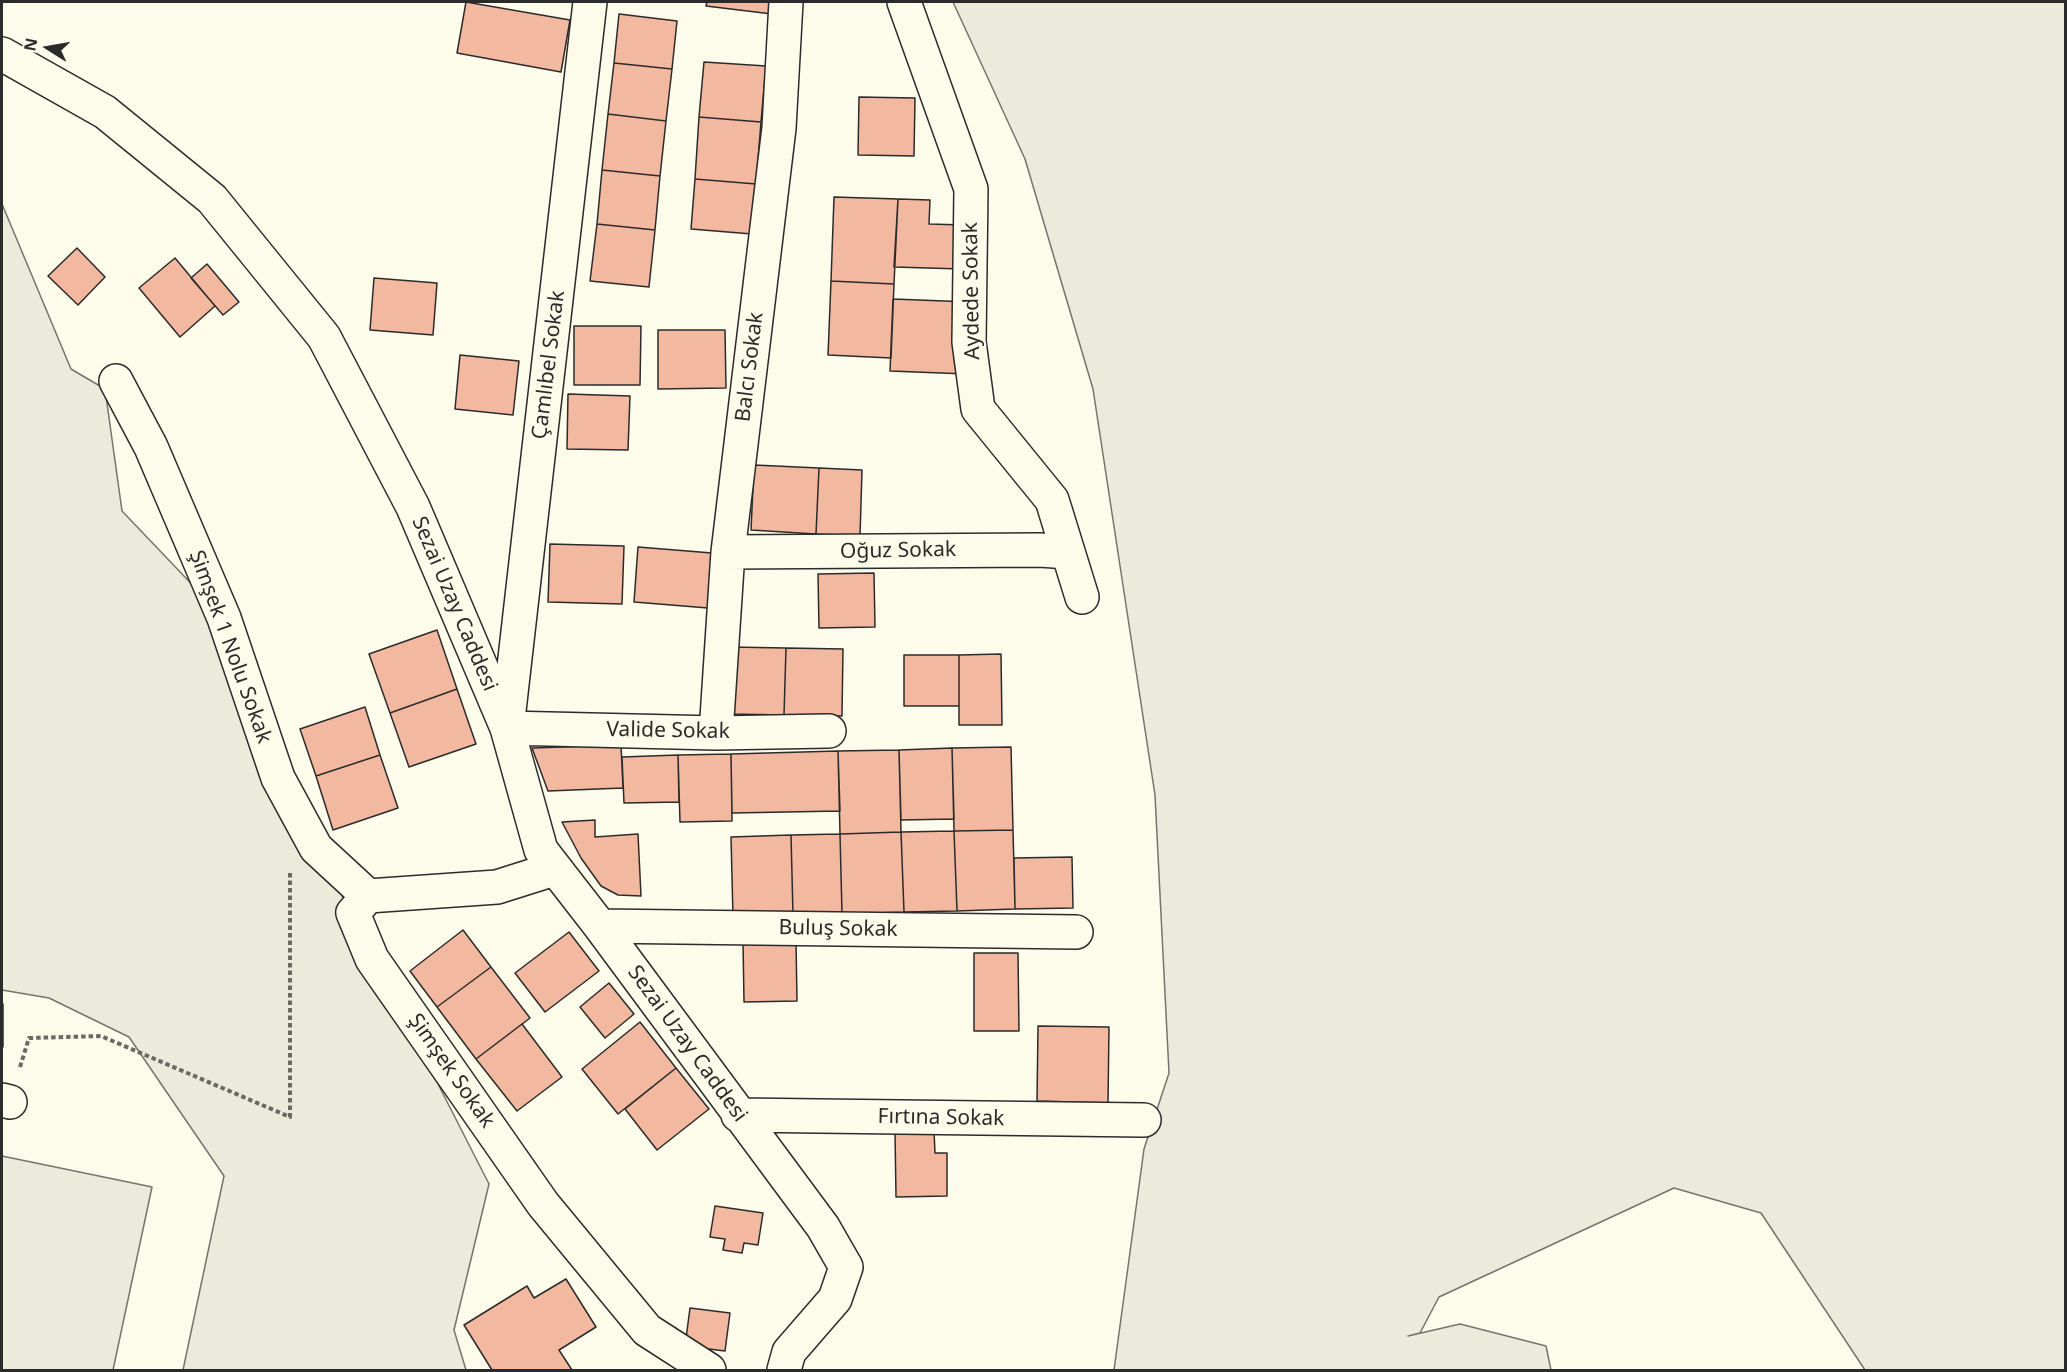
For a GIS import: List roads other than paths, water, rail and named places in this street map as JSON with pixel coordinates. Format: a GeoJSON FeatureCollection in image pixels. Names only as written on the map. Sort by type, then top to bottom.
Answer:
{"type":"FeatureCollection","features":[{"type":"Feature","properties":{"kind":"street","name":"Çamlıbel Sokak"},"geometry":{"type":"LineString","coordinates":[[507,728],[591,2]]}},
{"type":"Feature","properties":{"kind":"street","name":"Balcı Sokak"},"geometry":{"type":"LineString","coordinates":[[716,733],[728,552],[779,128],[786,2]]}},
{"type":"Feature","properties":{"kind":"street","name":"Aydede Sokak"},"geometry":{"type":"LineString","coordinates":[[904,2],[971,189],[969,342],[978,408],[1052,500],[1082,597]]}},
{"type":"Feature","properties":{"kind":"street","name":"Sezai Uzay Caddesi"},"geometry":{"type":"LineString","coordinates":[[2,54],[105,112],[212,200],[324,337],[413,507],[507,728],[541,850],[823,1227],[846,1267],[835,1299],[789,1352],[784,1371]]}},
{"type":"Feature","properties":{"kind":"street","name":"Şimşek 1 Nolu Sokak"},"geometry":{"type":"LineString","coordinates":[[116,381],[151,447],[224,618],[278,778],[316,848],[368,896]]}},
{"type":"Feature","properties":{"kind":"street","name":"Oğuz Sokak"},"geometry":{"type":"LineString","coordinates":[[728,552],[1029,550],[1068,552]]}},
{"type":"Feature","properties":{"kind":"street","name":"Valide Sokak"},"geometry":{"type":"LineString","coordinates":[[507,728],[716,733],[829,730]]}},
{"type":"Feature","properties":{"kind":"street"},"geometry":{"type":"LineString","coordinates":[[368,896],[497,887],[554,869]]}},
{"type":"Feature","properties":{"kind":"street","name":"Şimşek Sokak"},"geometry":{"type":"LineString","coordinates":[[368,896],[353,913],[372,959],[543,1204],[647,1330],[710,1371]]}},
{"type":"Feature","properties":{"kind":"street","name":"Buluş Sokak"},"geometry":{"type":"LineString","coordinates":[[600,926],[1076,932]]}},
{"type":"Feature","properties":{"kind":"street","name":"Fırtına Sokak"},"geometry":{"type":"LineString","coordinates":[[738,1115],[1144,1120]]}}]}
